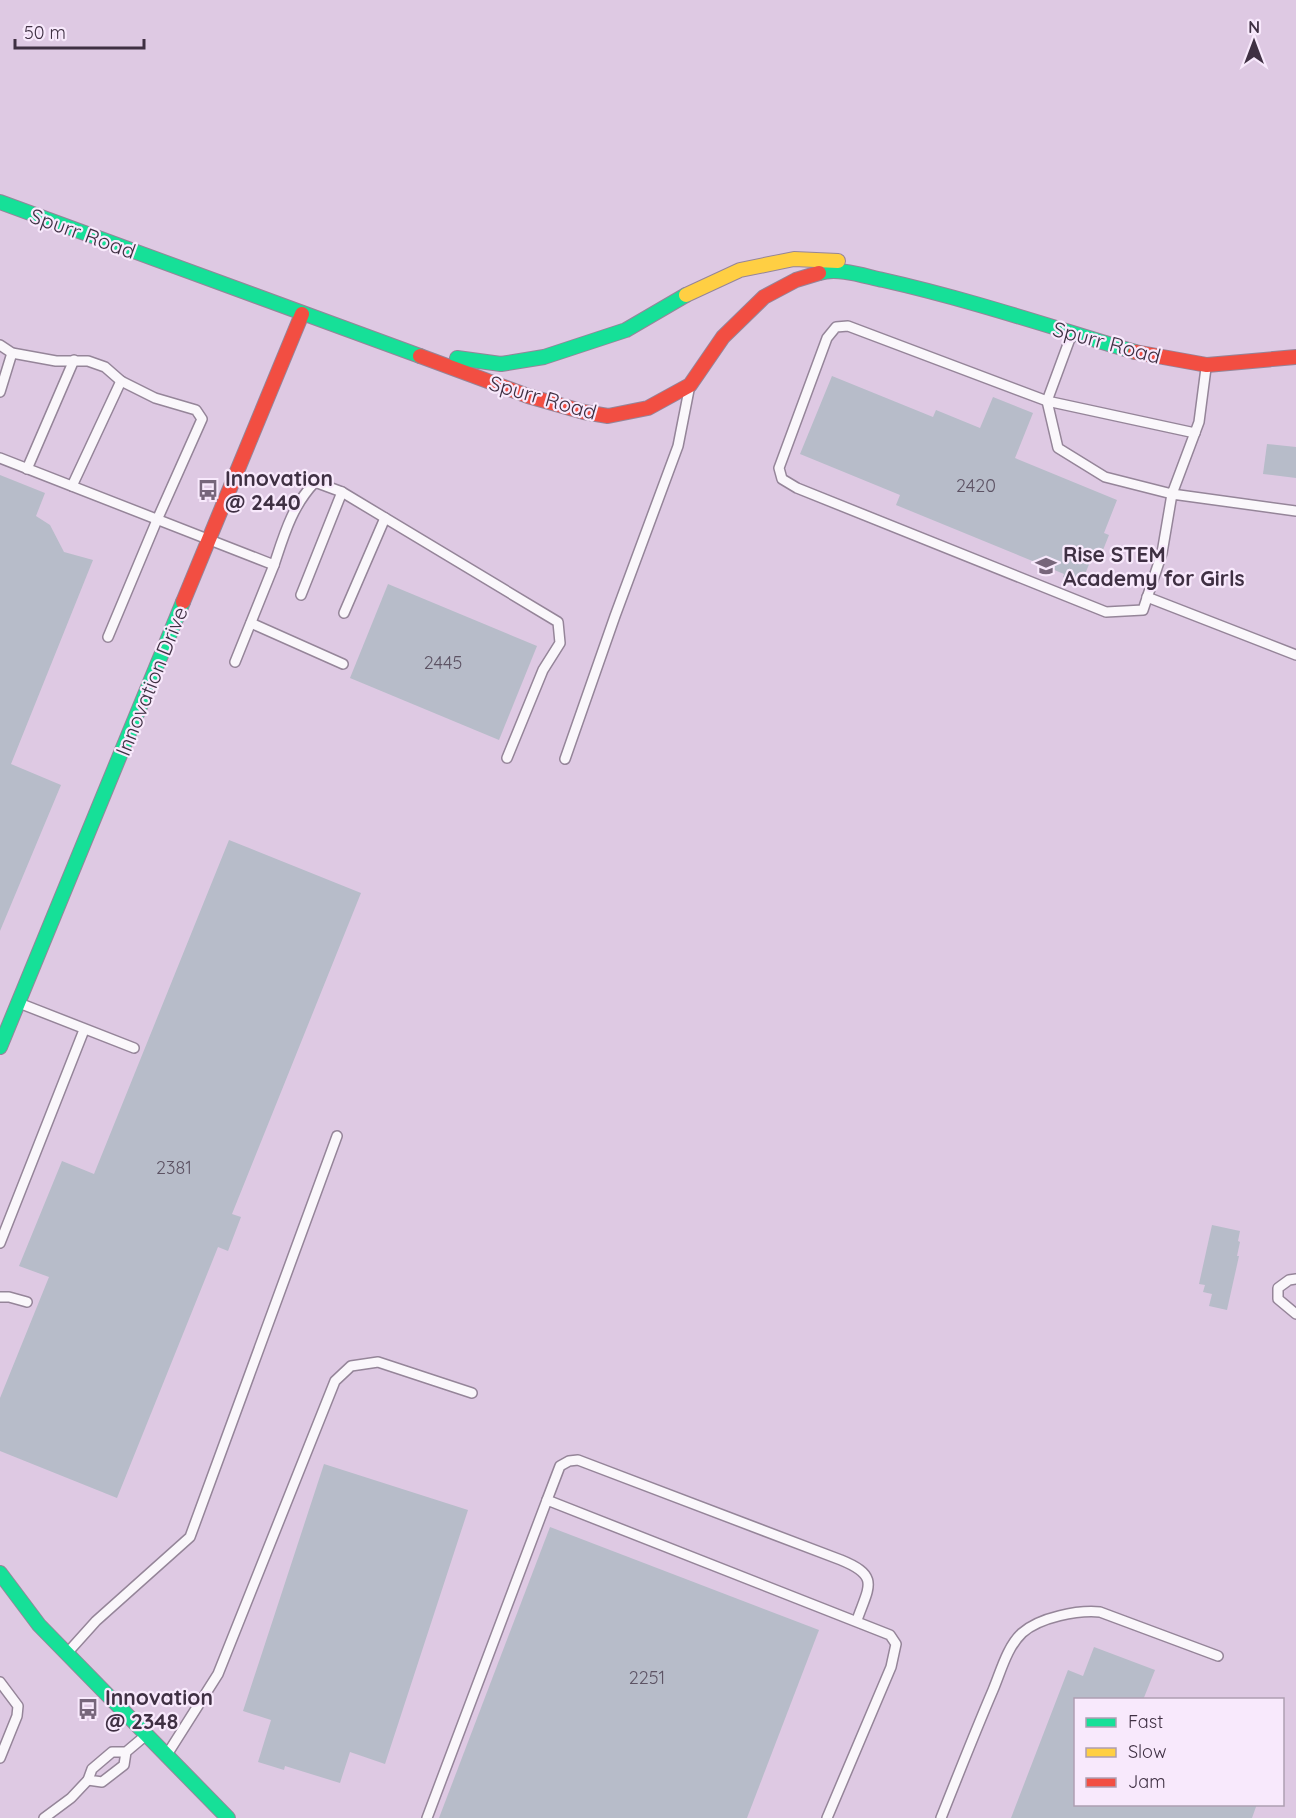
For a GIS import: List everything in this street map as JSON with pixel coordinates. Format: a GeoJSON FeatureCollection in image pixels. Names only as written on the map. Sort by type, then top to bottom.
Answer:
{"type":"FeatureCollection","features":[{"type":"Feature","properties":{"kind":"street","name":"Spurr Road"},"geometry":{"type":"LineString","coordinates":[[0,202],[528,396],[584,412],[608,416],[648,408],[690,385],[723,337],[764,297],[796,280],[826,271],[855,274],[922,289],[1135,352],[1207,365],[1296,357]]}},
{"type":"Feature","properties":{"kind":"street","name":"Spurr Road"},"geometry":{"type":"LineString","coordinates":[[402,350],[501,364],[544,357],[626,330],[688,294],[740,270],[794,259],[854,262],[922,289]]}},
{"type":"Feature","properties":{"kind":"street","name":"Innovation Drive"},"geometry":{"type":"LineString","coordinates":[[0,1047],[302,314]]}},
{"type":"Feature","properties":{"kind":"street"},"geometry":{"type":"LineString","coordinates":[[0,1573],[39,1625],[228,1818]]}},
{"type":"Feature","properties":{"kind":"lane"},"geometry":{"type":"LineString","coordinates":[[1195,433],[1047,401],[848,326],[836,327],[828,338],[779,468],[782,479],[797,488],[1106,612],[1143,610],[1161,553],[1172,494],[1195,433],[1199,422],[1207,365]]}},
{"type":"Feature","properties":{"kind":"lane"},"geometry":{"type":"LineString","coordinates":[[1072,334],[1047,401],[1058,448],[1106,477],[1172,494],[1296,512]]}},
{"type":"Feature","properties":{"kind":"lane"},"geometry":{"type":"LineString","coordinates":[[0,345],[12,353],[56,361],[88,362],[105,367],[121,381],[155,399],[196,410],[202,419],[108,637]]}},
{"type":"Feature","properties":{"kind":"lane"},"geometry":{"type":"LineString","coordinates":[[0,392],[12,353]]}},
{"type":"Feature","properties":{"kind":"lane"},"geometry":{"type":"LineString","coordinates":[[27,469],[74,360]]}},
{"type":"Feature","properties":{"kind":"lane"},"geometry":{"type":"LineString","coordinates":[[72,486],[121,381]]}},
{"type":"Feature","properties":{"kind":"lane"},"geometry":{"type":"LineString","coordinates":[[565,759],[678,446],[690,385]]}},
{"type":"Feature","properties":{"kind":"lane"},"geometry":{"type":"LineString","coordinates":[[0,458],[274,565]]}},
{"type":"Feature","properties":{"kind":"lane"},"geometry":{"type":"LineString","coordinates":[[235,662],[274,565],[288,523],[303,494],[315,482],[342,492],[558,622],[560,644],[543,670],[507,758]]}},
{"type":"Feature","properties":{"kind":"lane"},"geometry":{"type":"LineString","coordinates":[[301,595],[342,492]]}},
{"type":"Feature","properties":{"kind":"lane"},"geometry":{"type":"LineString","coordinates":[[344,613],[385,518]]}},
{"type":"Feature","properties":{"kind":"lane"},"geometry":{"type":"LineString","coordinates":[[1147,597],[1296,655]]}},
{"type":"Feature","properties":{"kind":"lane"},"geometry":{"type":"LineString","coordinates":[[251,623],[343,664]]}},
{"type":"Feature","properties":{"kind":"lane"},"geometry":{"type":"LineString","coordinates":[[18,1003],[134,1048]]}},
{"type":"Feature","properties":{"kind":"lane"},"geometry":{"type":"LineString","coordinates":[[0,1243],[84,1030]]}},
{"type":"Feature","properties":{"kind":"lane"},"geometry":{"type":"LineString","coordinates":[[67,1653],[96,1621],[190,1537],[337,1136]]}},
{"type":"Feature","properties":{"kind":"lane"},"geometry":{"type":"LineString","coordinates":[[1296,1279],[1289,1280],[1278,1288],[1278,1299],[1296,1314]]}},
{"type":"Feature","properties":{"kind":"lane"},"geometry":{"type":"LineString","coordinates":[[0,1297],[27,1302]]}},
{"type":"Feature","properties":{"kind":"lane"},"geometry":{"type":"LineString","coordinates":[[166,1755],[218,1674],[335,1381],[351,1366],[378,1362],[472,1393]]}},
{"type":"Feature","properties":{"kind":"lane"},"geometry":{"type":"LineString","coordinates":[[427,1818],[560,1466],[569,1461],[578,1460],[861,1569],[868,1577],[868,1586],[857,1620]]}},
{"type":"Feature","properties":{"kind":"lane"},"geometry":{"type":"LineString","coordinates":[[547,1500],[857,1620],[890,1635],[896,1644],[891,1667],[827,1818]]}},
{"type":"Feature","properties":{"kind":"lane"},"geometry":{"type":"LineString","coordinates":[[941,1818],[1010,1649],[1023,1632],[1062,1615],[1084,1611],[1100,1612],[1218,1656]]}},
{"type":"Feature","properties":{"kind":"lane"},"geometry":{"type":"LineString","coordinates":[[0,1682],[18,1706],[17,1716],[0,1758]]}},
{"type":"Feature","properties":{"kind":"lane"},"geometry":{"type":"LineString","coordinates":[[44,1818],[88,1780],[92,1768],[112,1752],[126,1752],[147,1735]]}},
{"type":"Feature","properties":{"kind":"lane"},"geometry":{"type":"LineString","coordinates":[[88,1780],[102,1782],[124,1765],[126,1752]]}},
{"type":"Feature","properties":{"kind":"building"},"geometry":{"type":"Polygon","coordinates":[[[832,376],[933,417],[936,410],[980,428],[993,397],[1033,413],[1015,458],[1117,500],[1104,533],[1109,535],[1101,555],[1094,552],[1081,584],[1063,577],[1064,574],[896,505],[900,495],[800,454],[832,376]]]}},
{"type":"Feature","properties":{"kind":"building"},"geometry":{"type":"Polygon","coordinates":[[[1267,444],[1296,447],[1296,478],[1263,474],[1267,444]]]}},
{"type":"Feature","properties":{"kind":"building"},"geometry":{"type":"Polygon","coordinates":[[[0,475],[45,493],[36,516],[50,525],[64,552],[93,560],[11,764],[61,785],[0,931],[0,475]]]}},
{"type":"Feature","properties":{"kind":"building"},"geometry":{"type":"Polygon","coordinates":[[[388,584],[537,646],[499,740],[350,678],[388,584]]]}},
{"type":"Feature","properties":{"kind":"building"},"geometry":{"type":"Polygon","coordinates":[[[229,840],[361,893],[232,1214],[241,1217],[228,1251],[218,1247],[117,1498],[0,1451],[0,1398],[49,1277],[19,1266],[62,1161],[94,1174],[229,840]]]}},
{"type":"Feature","properties":{"kind":"building"},"geometry":{"type":"Polygon","coordinates":[[[1212,1225],[1240,1231],[1237,1256],[1239,1256],[1227,1310],[1209,1306],[1212,1294],[1203,1292],[1205,1285],[1199,1284],[1212,1225]]]}},
{"type":"Feature","properties":{"kind":"building"},"geometry":{"type":"Polygon","coordinates":[[[324,1464],[468,1510],[385,1764],[350,1752],[340,1783],[285,1766],[284,1770],[258,1762],[271,1720],[243,1711],[324,1464]]]}},
{"type":"Feature","properties":{"kind":"building"},"geometry":{"type":"Polygon","coordinates":[[[550,1527],[819,1630],[747,1818],[439,1818],[550,1527]]]}},
{"type":"Feature","properties":{"kind":"building"},"geometry":{"type":"Polygon","coordinates":[[[1094,1647],[1155,1670],[1144,1698],[1074,1698],[1074,1806],[1256,1806],[1252,1818],[1011,1818],[1068,1670],[1083,1676],[1094,1647]]]}},
{"type":"Feature","properties":{"kind":"traffic: fast"},"geometry":{"type":"LineString","coordinates":[[0,202],[420,356]]}},
{"type":"Feature","properties":{"kind":"traffic: fast"},"geometry":{"type":"LineString","coordinates":[[819,273],[826,271],[851,273],[915,288],[1135,352]]}},
{"type":"Feature","properties":{"kind":"traffic: fast"},"geometry":{"type":"LineString","coordinates":[[457,358],[501,364],[544,357],[626,330],[686,295]]}},
{"type":"Feature","properties":{"kind":"traffic: fast"},"geometry":{"type":"LineString","coordinates":[[0,1047],[183,602]]}},
{"type":"Feature","properties":{"kind":"traffic: fast"},"geometry":{"type":"LineString","coordinates":[[0,1573],[39,1625],[228,1818]]}},
{"type":"Feature","properties":{"kind":"traffic: slow"},"geometry":{"type":"LineString","coordinates":[[686,295],[740,270],[794,259],[838,261]]}},
{"type":"Feature","properties":{"kind":"traffic: jam"},"geometry":{"type":"LineString","coordinates":[[420,356],[528,396],[584,412],[608,416],[648,408],[690,385],[723,337],[764,297],[796,280],[819,273]]}},
{"type":"Feature","properties":{"kind":"traffic: jam"},"geometry":{"type":"LineString","coordinates":[[183,602],[302,314]]}},
{"type":"Feature","properties":{"kind":"traffic: jam"},"geometry":{"type":"LineString","coordinates":[[1135,352],[1207,365],[1296,357]]}},
{"type":"Feature","properties":{"kind":"place","name":"Innovation @ 2440"},"geometry":{"type":"Point","coordinates":[208,490]}},
{"type":"Feature","properties":{"kind":"place","name":"Rise STEM Academy for Girls"},"geometry":{"type":"Point","coordinates":[1046,566]}},
{"type":"Feature","properties":{"kind":"place","name":"Innovation @ 2348"},"geometry":{"type":"Point","coordinates":[88,1709]}}]}
